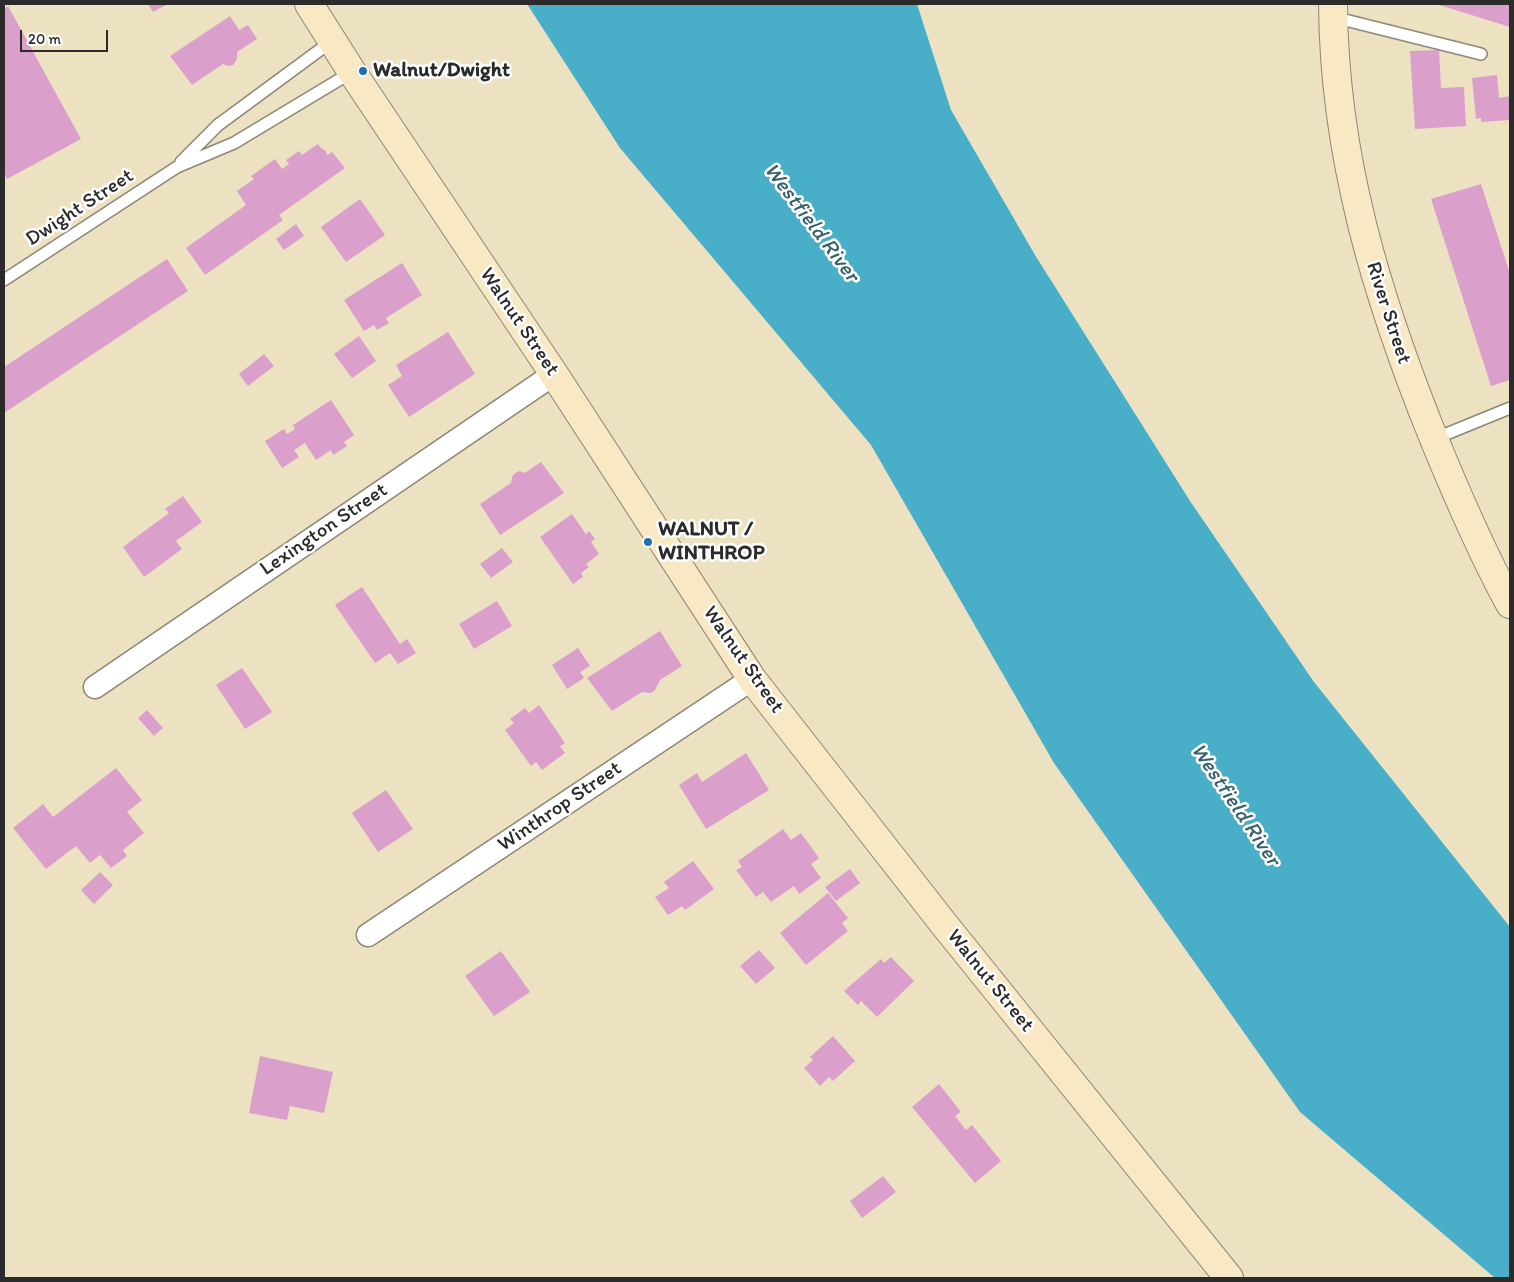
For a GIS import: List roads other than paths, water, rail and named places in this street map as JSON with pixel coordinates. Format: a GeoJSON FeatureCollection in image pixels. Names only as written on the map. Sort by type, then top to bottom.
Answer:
{"type":"FeatureCollection","features":[{"type":"Feature","properties":{"kind":"main road","name":"Walnut Street"},"geometry":{"type":"LineString","coordinates":[[309,4],[352,72],[554,374],[752,679],[942,923],[1229,1278]]}},
{"type":"Feature","properties":{"kind":"main road","name":"River Street"},"geometry":{"type":"LineString","coordinates":[[1333,11],[1340,106],[1352,185],[1361,226],[1388,317],[1434,439],[1475,535],[1510,604]]}},
{"type":"Feature","properties":{"kind":"street","name":"Lexington Street"},"geometry":{"type":"LineString","coordinates":[[95,687],[554,374]]}},
{"type":"Feature","properties":{"kind":"street","name":"Winthrop Street"},"geometry":{"type":"LineString","coordinates":[[368,935],[752,679]]}},
{"type":"Feature","properties":{"kind":"lane"},"geometry":{"type":"LineString","coordinates":[[1333,11],[1481,54]]}},
{"type":"Feature","properties":{"kind":"lane","name":"Dwight Street"},"geometry":{"type":"LineString","coordinates":[[177,167],[218,125],[332,41]]}},
{"type":"Feature","properties":{"kind":"lane","name":"Dwight Street"},"geometry":{"type":"LineString","coordinates":[[4,280],[177,167],[234,143],[352,72]]}},
{"type":"Feature","properties":{"kind":"lane"},"geometry":{"type":"LineString","coordinates":[[1434,439],[1510,408]]}},
{"type":"Feature","properties":{"kind":"water","name":"Westfield River"},"geometry":{"type":"Polygon","coordinates":[[[527,4],[917,4],[951,110],[1035,255],[1190,501],[1314,682],[1510,927],[1510,1278],[1495,1278],[1300,1112],[1054,763],[871,445],[620,148],[527,4]]]}},
{"type":"Feature","properties":{"kind":"place","name":"Walnut/Dwight"},"geometry":{"type":"Point","coordinates":[363,71]}},
{"type":"Feature","properties":{"kind":"place","name":"WALNUT / WINTHROP"},"geometry":{"type":"Point","coordinates":[648,542]}}]}
